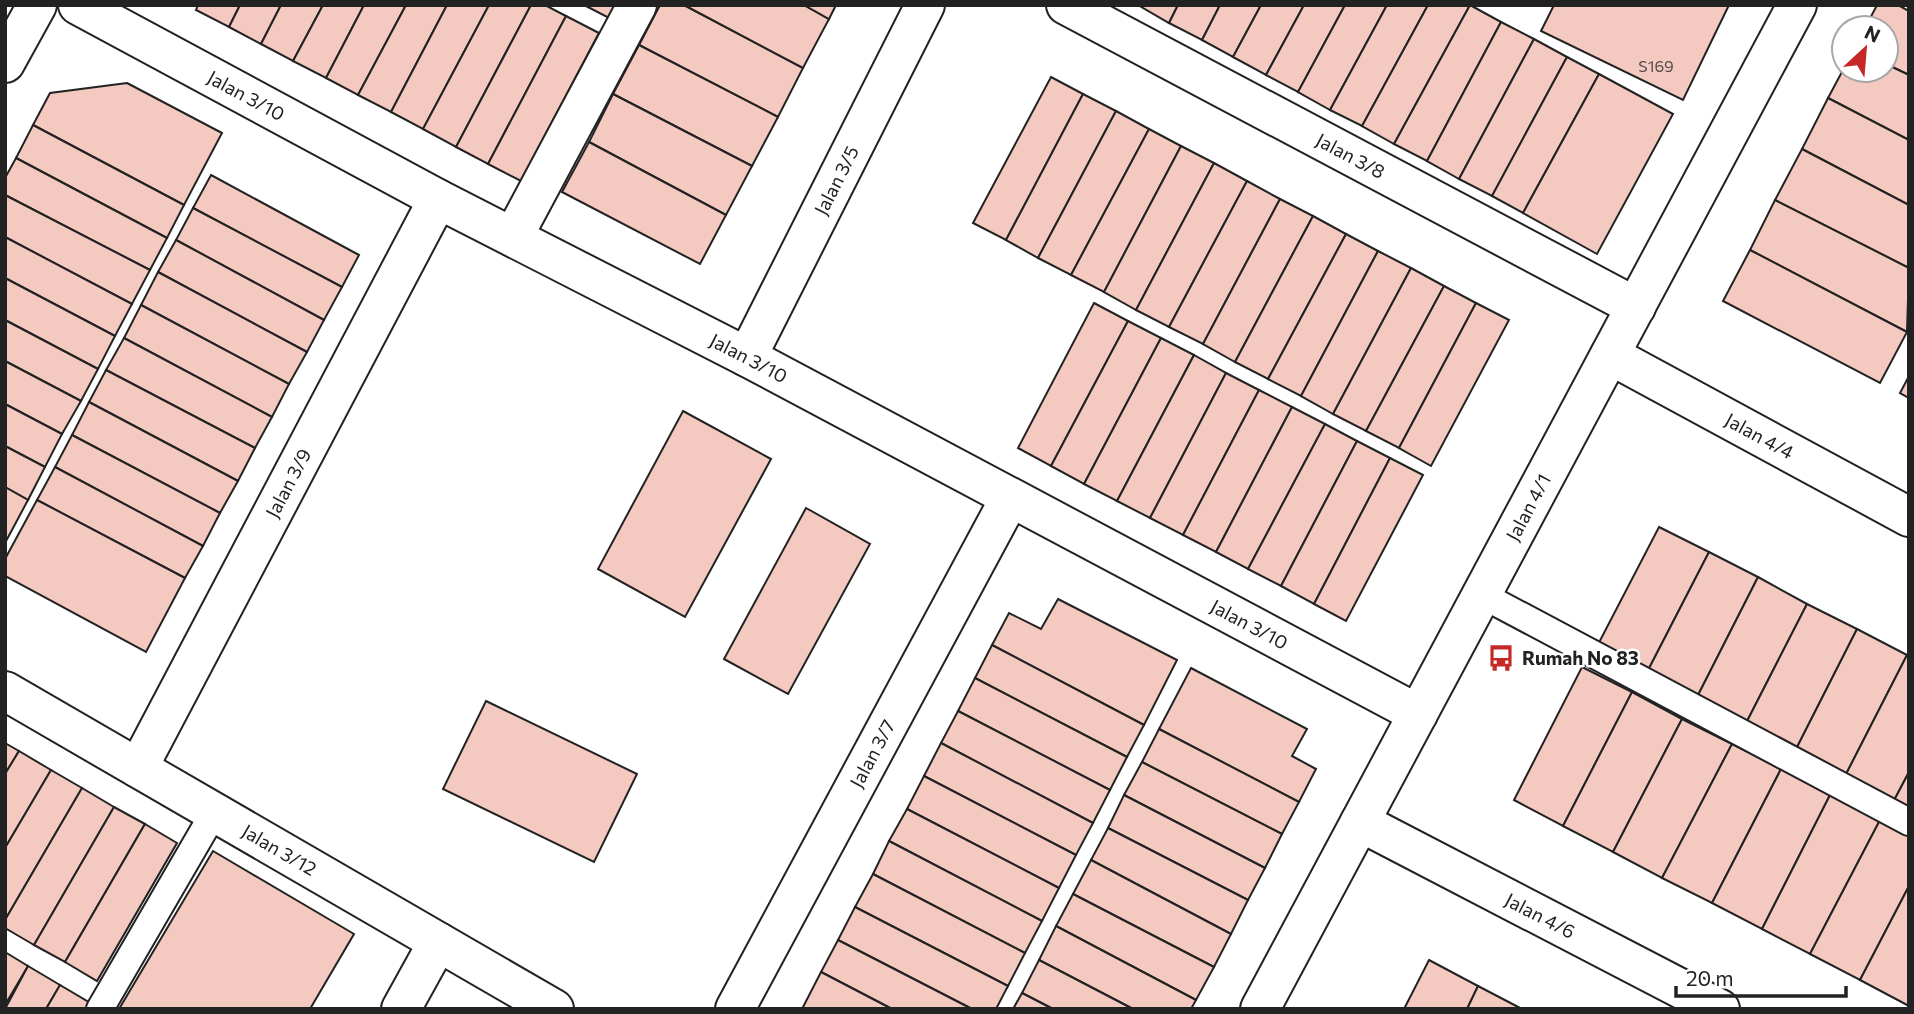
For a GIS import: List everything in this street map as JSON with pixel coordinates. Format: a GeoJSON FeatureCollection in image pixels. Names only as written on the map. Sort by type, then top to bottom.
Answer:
{"type":"FeatureCollection","features":[{"type":"Feature","properties":{"kind":"street"},"geometry":{"type":"LineString","coordinates":[[5,63],[37,5]]}},
{"type":"Feature","properties":{"kind":"street","name":"Jalan 3/10"},"geometry":{"type":"LineString","coordinates":[[78,5],[438,199],[747,357],[1418,714]]}},
{"type":"Feature","properties":{"kind":"street"},"geometry":{"type":"LineString","coordinates":[[513,237],[637,5]]}},
{"type":"Feature","properties":{"kind":"street","name":"Jalan 3/5"},"geometry":{"type":"LineString","coordinates":[[747,357],[925,5]]}},
{"type":"Feature","properties":{"kind":"street","name":"Jalan 3/8"},"geometry":{"type":"LineString","coordinates":[[1066,5],[1636,307]]}},
{"type":"Feature","properties":{"kind":"street","name":"Jalan 4/1"},"geometry":{"type":"LineString","coordinates":[[1260,1009],[1797,5]]}},
{"type":"Feature","properties":{"kind":"street","name":"Jalan 3/9"},"geometry":{"type":"LineString","coordinates":[[138,768],[438,199]]}},
{"type":"Feature","properties":{"kind":"street","name":"Jalan 4/4"},"geometry":{"type":"LineString","coordinates":[[1610,355],[1909,517]]}},
{"type":"Feature","properties":{"kind":"street","name":"Jalan 3/7"},"geometry":{"type":"LineString","coordinates":[[735,1009],[1010,498]]}},
{"type":"Feature","properties":{"kind":"street","name":"Jalan 3/12"},"geometry":{"type":"LineString","coordinates":[[5,691],[554,1009]]}},
{"type":"Feature","properties":{"kind":"street","name":"Jalan 4/6"},"geometry":{"type":"LineString","coordinates":[[1360,822],[1720,1009]]}},
{"type":"Feature","properties":{"kind":"street"},"geometry":{"type":"LineString","coordinates":[[401,1009],[438,942]]}},
{"type":"Feature","properties":{"kind":"lane"},"geometry":{"type":"LineString","coordinates":[[1482,595],[1909,822]]}},
{"type":"Feature","properties":{"kind":"lane"},"geometry":{"type":"LineString","coordinates":[[100,1009],[215,811]]}},
{"type":"Feature","properties":{"kind":"building"},"geometry":{"type":"Polygon","coordinates":[[[198,5],[240,5],[229,27],[196,10],[198,5]]]}},
{"type":"Feature","properties":{"kind":"building"},"geometry":{"type":"Polygon","coordinates":[[[240,5],[281,5],[261,44],[229,27],[240,5]]]}},
{"type":"Feature","properties":{"kind":"building"},"geometry":{"type":"Polygon","coordinates":[[[281,5],[323,5],[293,61],[261,44],[281,5]]]}},
{"type":"Feature","properties":{"kind":"building"},"geometry":{"type":"Polygon","coordinates":[[[323,5],[364,5],[326,78],[293,61],[323,5]]]}},
{"type":"Feature","properties":{"kind":"building"},"geometry":{"type":"Polygon","coordinates":[[[364,5],[406,5],[358,95],[326,78],[364,5]]]}},
{"type":"Feature","properties":{"kind":"building"},"geometry":{"type":"Polygon","coordinates":[[[406,5],[447,5],[391,112],[358,95],[406,5]]]}},
{"type":"Feature","properties":{"kind":"building"},"geometry":{"type":"Polygon","coordinates":[[[447,5],[489,5],[423,129],[391,112],[447,5]]]}},
{"type":"Feature","properties":{"kind":"building"},"geometry":{"type":"Polygon","coordinates":[[[489,5],[531,5],[456,147],[423,129],[489,5]]]}},
{"type":"Feature","properties":{"kind":"building"},"geometry":{"type":"Polygon","coordinates":[[[531,5],[545,5],[566,16],[488,164],[456,147],[531,5]]]}},
{"type":"Feature","properties":{"kind":"building"},"geometry":{"type":"Polygon","coordinates":[[[584,5],[616,5],[609,18],[584,5]]]}},
{"type":"Feature","properties":{"kind":"building"},"geometry":{"type":"Polygon","coordinates":[[[660,5],[684,5],[803,68],[778,117],[639,45],[660,5]]]}},
{"type":"Feature","properties":{"kind":"building"},"geometry":{"type":"Polygon","coordinates":[[[684,5],[804,5],[829,19],[803,68],[684,5]]]}},
{"type":"Feature","properties":{"kind":"building"},"geometry":{"type":"Polygon","coordinates":[[[804,5],[836,5],[829,19],[804,5]]]}},
{"type":"Feature","properties":{"kind":"building"},"geometry":{"type":"Polygon","coordinates":[[[1138,5],[1178,5],[1169,23],[1138,5]]]}},
{"type":"Feature","properties":{"kind":"building"},"geometry":{"type":"Polygon","coordinates":[[[1178,5],[1220,5],[1202,40],[1169,23],[1178,5]]]}},
{"type":"Feature","properties":{"kind":"building"},"geometry":{"type":"Polygon","coordinates":[[[1220,5],[1261,5],[1233,57],[1202,40],[1220,5]]]}},
{"type":"Feature","properties":{"kind":"building"},"geometry":{"type":"Polygon","coordinates":[[[1261,5],[1304,5],[1266,75],[1233,57],[1261,5]]]}},
{"type":"Feature","properties":{"kind":"building"},"geometry":{"type":"Polygon","coordinates":[[[1304,5],[1345,5],[1298,92],[1266,75],[1304,5]]]}},
{"type":"Feature","properties":{"kind":"building"},"geometry":{"type":"Polygon","coordinates":[[[1345,5],[1387,5],[1330,110],[1298,92],[1345,5]]]}},
{"type":"Feature","properties":{"kind":"building"},"geometry":{"type":"Polygon","coordinates":[[[1387,5],[1428,5],[1362,126],[1330,110],[1387,5]]]}},
{"type":"Feature","properties":{"kind":"building"},"geometry":{"type":"Polygon","coordinates":[[[1428,5],[1470,5],[1394,144],[1362,126],[1428,5]]]}},
{"type":"Feature","properties":{"kind":"building"},"geometry":{"type":"Polygon","coordinates":[[[1470,5],[1501,22],[1427,161],[1394,144],[1470,5]]]}},
{"type":"Feature","properties":{"kind":"building"},"geometry":{"type":"Polygon","coordinates":[[[1554,5],[1729,5],[1683,100],[1541,31],[1554,5]]]}},
{"type":"Feature","properties":{"kind":"building"},"geometry":{"type":"Polygon","coordinates":[[[1877,5],[1898,5],[1909,11],[1909,75],[1900,71],[1900,14],[1872,14],[1877,5]]]}},
{"type":"Feature","properties":{"kind":"building"},"geometry":{"type":"Polygon","coordinates":[[[566,16],[599,33],[521,181],[488,164],[566,16]]]}},
{"type":"Feature","properties":{"kind":"building"},"geometry":{"type":"Polygon","coordinates":[[[1501,22],[1534,39],[1459,179],[1427,161],[1501,22]]]}},
{"type":"Feature","properties":{"kind":"building"},"geometry":{"type":"Polygon","coordinates":[[[1534,39],[1567,57],[1492,196],[1459,179],[1534,39]]]}},
{"type":"Feature","properties":{"kind":"building"},"geometry":{"type":"Polygon","coordinates":[[[639,45],[778,117],[752,166],[613,94],[639,45]]]}},
{"type":"Feature","properties":{"kind":"building"},"geometry":{"type":"Polygon","coordinates":[[[1567,57],[1599,74],[1523,213],[1492,196],[1567,57]]]}},
{"type":"Feature","properties":{"kind":"building"},"geometry":{"type":"Polygon","coordinates":[[[1900,71],[1909,75],[1909,140],[1828,98],[1835,84],[1900,84],[1900,71]]]}},
{"type":"Feature","properties":{"kind":"building"},"geometry":{"type":"Polygon","coordinates":[[[1599,74],[1673,114],[1597,254],[1523,213],[1599,74]]]}},
{"type":"Feature","properties":{"kind":"building"},"geometry":{"type":"Polygon","coordinates":[[[1051,77],[1083,94],[1006,240],[973,223],[1051,77]]]}},
{"type":"Feature","properties":{"kind":"building"},"geometry":{"type":"Polygon","coordinates":[[[127,83],[222,133],[184,205],[33,125],[50,93],[127,83]]]}},
{"type":"Feature","properties":{"kind":"building"},"geometry":{"type":"Polygon","coordinates":[[[613,94],[752,166],[726,215],[589,142],[613,94]]]}},
{"type":"Feature","properties":{"kind":"building"},"geometry":{"type":"Polygon","coordinates":[[[1083,94],[1116,111],[1038,258],[1006,240],[1083,94]]]}},
{"type":"Feature","properties":{"kind":"building"},"geometry":{"type":"Polygon","coordinates":[[[1828,98],[1909,140],[1909,205],[1802,149],[1828,98]]]}},
{"type":"Feature","properties":{"kind":"building"},"geometry":{"type":"Polygon","coordinates":[[[1116,111],[1149,129],[1071,275],[1038,258],[1116,111]]]}},
{"type":"Feature","properties":{"kind":"building"},"geometry":{"type":"Polygon","coordinates":[[[33,125],[184,205],[167,238],[16,158],[33,125]]]}},
{"type":"Feature","properties":{"kind":"building"},"geometry":{"type":"Polygon","coordinates":[[[1149,129],[1181,146],[1104,292],[1071,275],[1149,129]]]}},
{"type":"Feature","properties":{"kind":"building"},"geometry":{"type":"Polygon","coordinates":[[[589,142],[726,215],[700,264],[562,192],[589,142]]]}},
{"type":"Feature","properties":{"kind":"building"},"geometry":{"type":"Polygon","coordinates":[[[1181,146],[1214,163],[1136,310],[1104,292],[1181,146]]]}},
{"type":"Feature","properties":{"kind":"building"},"geometry":{"type":"Polygon","coordinates":[[[1802,149],[1909,205],[1909,268],[1775,200],[1802,149]]]}},
{"type":"Feature","properties":{"kind":"building"},"geometry":{"type":"Polygon","coordinates":[[[16,158],[167,238],[150,270],[5,195],[5,178],[16,158]]]}},
{"type":"Feature","properties":{"kind":"building"},"geometry":{"type":"Polygon","coordinates":[[[1214,163],[1247,181],[1169,327],[1136,310],[1214,163]]]}},
{"type":"Feature","properties":{"kind":"building"},"geometry":{"type":"Polygon","coordinates":[[[211,175],[359,255],[342,287],[193,208],[211,175]]]}},
{"type":"Feature","properties":{"kind":"building"},"geometry":{"type":"Polygon","coordinates":[[[1247,181],[1280,199],[1203,344],[1169,327],[1247,181]]]}},
{"type":"Feature","properties":{"kind":"building"},"geometry":{"type":"Polygon","coordinates":[[[5,195],[150,270],[132,304],[5,237],[5,195]]]}},
{"type":"Feature","properties":{"kind":"building"},"geometry":{"type":"Polygon","coordinates":[[[1280,199],[1313,216],[1235,362],[1203,344],[1280,199]]]}},
{"type":"Feature","properties":{"kind":"building"},"geometry":{"type":"Polygon","coordinates":[[[1775,200],[1909,268],[1907,332],[1750,250],[1775,200]]]}},
{"type":"Feature","properties":{"kind":"building"},"geometry":{"type":"Polygon","coordinates":[[[193,208],[342,287],[324,320],[176,240],[193,208]]]}},
{"type":"Feature","properties":{"kind":"building"},"geometry":{"type":"Polygon","coordinates":[[[1313,216],[1346,234],[1268,379],[1235,362],[1313,216]]]}},
{"type":"Feature","properties":{"kind":"building"},"geometry":{"type":"Polygon","coordinates":[[[1346,234],[1378,251],[1301,396],[1268,379],[1346,234]]]}},
{"type":"Feature","properties":{"kind":"building"},"geometry":{"type":"Polygon","coordinates":[[[5,237],[132,304],[115,336],[5,278],[5,237]]]}},
{"type":"Feature","properties":{"kind":"building"},"geometry":{"type":"Polygon","coordinates":[[[176,240],[324,320],[307,352],[158,272],[176,240]]]}},
{"type":"Feature","properties":{"kind":"building"},"geometry":{"type":"Polygon","coordinates":[[[1750,250],[1907,332],[1880,383],[1723,301],[1750,250]]]}},
{"type":"Feature","properties":{"kind":"building"},"geometry":{"type":"Polygon","coordinates":[[[1378,251],[1411,268],[1333,414],[1301,396],[1378,251]]]}},
{"type":"Feature","properties":{"kind":"building"},"geometry":{"type":"Polygon","coordinates":[[[1411,268],[1444,286],[1366,431],[1333,414],[1411,268]]]}},
{"type":"Feature","properties":{"kind":"building"},"geometry":{"type":"Polygon","coordinates":[[[158,272],[307,352],[289,384],[141,305],[158,272]]]}},
{"type":"Feature","properties":{"kind":"building"},"geometry":{"type":"Polygon","coordinates":[[[5,278],[115,336],[98,369],[5,320],[5,278]]]}},
{"type":"Feature","properties":{"kind":"building"},"geometry":{"type":"Polygon","coordinates":[[[1444,286],[1476,303],[1399,448],[1366,431],[1444,286]]]}},
{"type":"Feature","properties":{"kind":"building"},"geometry":{"type":"Polygon","coordinates":[[[1094,303],[1128,321],[1051,466],[1018,448],[1094,303]]]}},
{"type":"Feature","properties":{"kind":"building"},"geometry":{"type":"Polygon","coordinates":[[[1476,303],[1509,320],[1431,466],[1399,448],[1476,303]]]}},
{"type":"Feature","properties":{"kind":"building"},"geometry":{"type":"Polygon","coordinates":[[[141,305],[289,384],[272,417],[124,338],[141,305]]]}},
{"type":"Feature","properties":{"kind":"building"},"geometry":{"type":"Polygon","coordinates":[[[5,320],[98,369],[81,401],[5,361],[5,320]]]}},
{"type":"Feature","properties":{"kind":"building"},"geometry":{"type":"Polygon","coordinates":[[[1128,321],[1161,338],[1084,484],[1051,466],[1128,321]]]}},
{"type":"Feature","properties":{"kind":"building"},"geometry":{"type":"Polygon","coordinates":[[[124,338],[272,417],[255,448],[106,370],[124,338]]]}},
{"type":"Feature","properties":{"kind":"building"},"geometry":{"type":"Polygon","coordinates":[[[1161,338],[1194,355],[1117,501],[1084,484],[1161,338]]]}},
{"type":"Feature","properties":{"kind":"building"},"geometry":{"type":"Polygon","coordinates":[[[1194,355],[1226,373],[1150,518],[1117,501],[1194,355]]]}},
{"type":"Feature","properties":{"kind":"building"},"geometry":{"type":"Polygon","coordinates":[[[5,361],[81,401],[62,434],[5,404],[5,361]]]}},
{"type":"Feature","properties":{"kind":"building"},"geometry":{"type":"Polygon","coordinates":[[[106,370],[255,448],[238,481],[89,402],[106,370]]]}},
{"type":"Feature","properties":{"kind":"building"},"geometry":{"type":"Polygon","coordinates":[[[1226,373],[1259,390],[1183,535],[1150,518],[1226,373]]]}},
{"type":"Feature","properties":{"kind":"building"},"geometry":{"type":"Polygon","coordinates":[[[1909,376],[1909,398],[1900,393],[1909,376]]]}},
{"type":"Feature","properties":{"kind":"building"},"geometry":{"type":"Polygon","coordinates":[[[1259,390],[1292,407],[1216,552],[1183,535],[1259,390]]]}},
{"type":"Feature","properties":{"kind":"building"},"geometry":{"type":"Polygon","coordinates":[[[89,402],[238,481],[220,513],[72,435],[89,402]]]}},
{"type":"Feature","properties":{"kind":"building"},"geometry":{"type":"Polygon","coordinates":[[[5,404],[62,434],[45,467],[5,446],[5,404]]]}},
{"type":"Feature","properties":{"kind":"building"},"geometry":{"type":"Polygon","coordinates":[[[1292,407],[1325,424],[1248,569],[1216,552],[1292,407]]]}},
{"type":"Feature","properties":{"kind":"building"},"geometry":{"type":"Polygon","coordinates":[[[683,411],[771,459],[685,617],[598,569],[683,411]]]}},
{"type":"Feature","properties":{"kind":"building"},"geometry":{"type":"Polygon","coordinates":[[[1325,424],[1357,441],[1281,586],[1248,569],[1325,424]]]}},
{"type":"Feature","properties":{"kind":"building"},"geometry":{"type":"Polygon","coordinates":[[[72,435],[220,513],[203,546],[55,467],[72,435]]]}},
{"type":"Feature","properties":{"kind":"building"},"geometry":{"type":"Polygon","coordinates":[[[1357,441],[1390,458],[1314,604],[1281,586],[1357,441]]]}},
{"type":"Feature","properties":{"kind":"building"},"geometry":{"type":"Polygon","coordinates":[[[5,446],[45,467],[28,500],[5,487],[5,446]]]}},
{"type":"Feature","properties":{"kind":"building"},"geometry":{"type":"Polygon","coordinates":[[[1390,458],[1423,475],[1346,621],[1314,604],[1390,458]]]}},
{"type":"Feature","properties":{"kind":"building"},"geometry":{"type":"Polygon","coordinates":[[[55,467],[203,546],[185,578],[37,500],[55,467]]]}},
{"type":"Feature","properties":{"kind":"building"},"geometry":{"type":"Polygon","coordinates":[[[5,487],[28,500],[5,543],[5,487]]]}},
{"type":"Feature","properties":{"kind":"building"},"geometry":{"type":"Polygon","coordinates":[[[37,500],[185,578],[146,652],[5,576],[5,559],[37,500]]]}},
{"type":"Feature","properties":{"kind":"building"},"geometry":{"type":"Polygon","coordinates":[[[806,508],[870,544],[788,694],[724,659],[806,508]]]}},
{"type":"Feature","properties":{"kind":"building"},"geometry":{"type":"Polygon","coordinates":[[[1659,527],[1709,552],[1643,680],[1593,654],[1659,527]]]}},
{"type":"Feature","properties":{"kind":"building"},"geometry":{"type":"Polygon","coordinates":[[[1709,552],[1758,577],[1693,705],[1643,680],[1709,552]]]}},
{"type":"Feature","properties":{"kind":"building"},"geometry":{"type":"Polygon","coordinates":[[[1758,577],[1807,604],[1742,731],[1693,705],[1758,577]]]}},
{"type":"Feature","properties":{"kind":"building"},"geometry":{"type":"Polygon","coordinates":[[[1058,599],[1177,660],[1144,725],[992,645],[1009,613],[1041,629],[1058,599]]]}},
{"type":"Feature","properties":{"kind":"building"},"geometry":{"type":"Polygon","coordinates":[[[1807,604],[1857,629],[1792,757],[1742,731],[1807,604]]]}},
{"type":"Feature","properties":{"kind":"building"},"geometry":{"type":"Polygon","coordinates":[[[1857,629],[1907,655],[1842,782],[1792,757],[1857,629]]]}},
{"type":"Feature","properties":{"kind":"building"},"geometry":{"type":"Polygon","coordinates":[[[992,645],[1144,725],[1127,757],[975,678],[992,645]]]}},
{"type":"Feature","properties":{"kind":"building"},"geometry":{"type":"Polygon","coordinates":[[[1907,655],[1909,772],[1890,808],[1842,782],[1907,655]]]}},
{"type":"Feature","properties":{"kind":"building"},"geometry":{"type":"Polygon","coordinates":[[[1582,667],[1632,692],[1563,826],[1514,800],[1582,667]]]}},
{"type":"Feature","properties":{"kind":"building"},"geometry":{"type":"Polygon","coordinates":[[[1191,668],[1307,729],[1292,756],[1316,769],[1299,802],[1159,729],[1191,668]]]}},
{"type":"Feature","properties":{"kind":"building"},"geometry":{"type":"Polygon","coordinates":[[[975,678],[1127,757],[1110,790],[958,711],[975,678]]]}},
{"type":"Feature","properties":{"kind":"building"},"geometry":{"type":"Polygon","coordinates":[[[1632,692],[1682,719],[1613,852],[1563,826],[1632,692]]]}},
{"type":"Feature","properties":{"kind":"building"},"geometry":{"type":"Polygon","coordinates":[[[486,701],[637,774],[594,862],[443,789],[486,701]]]}},
{"type":"Feature","properties":{"kind":"building"},"geometry":{"type":"Polygon","coordinates":[[[958,711],[1110,790],[1093,823],[941,743],[958,711]]]}},
{"type":"Feature","properties":{"kind":"building"},"geometry":{"type":"Polygon","coordinates":[[[1682,719],[1732,744],[1662,878],[1613,852],[1682,719]]]}},
{"type":"Feature","properties":{"kind":"building"},"geometry":{"type":"Polygon","coordinates":[[[1159,729],[1299,802],[1282,834],[1142,762],[1159,729]]]}},
{"type":"Feature","properties":{"kind":"building"},"geometry":{"type":"Polygon","coordinates":[[[5,743],[19,751],[5,774],[5,743]]]}},
{"type":"Feature","properties":{"kind":"building"},"geometry":{"type":"Polygon","coordinates":[[[941,743],[1093,823],[1076,855],[924,776],[941,743]]]}},
{"type":"Feature","properties":{"kind":"building"},"geometry":{"type":"Polygon","coordinates":[[[1732,744],[1781,769],[1712,903],[1662,878],[1732,744]]]}},
{"type":"Feature","properties":{"kind":"building"},"geometry":{"type":"Polygon","coordinates":[[[19,751],[51,770],[5,848],[5,774],[19,751]]]}},
{"type":"Feature","properties":{"kind":"building"},"geometry":{"type":"Polygon","coordinates":[[[1142,762],[1282,834],[1265,868],[1124,795],[1142,762]]]}},
{"type":"Feature","properties":{"kind":"building"},"geometry":{"type":"Polygon","coordinates":[[[1781,769],[1830,795],[1762,929],[1712,903],[1781,769]]]}},
{"type":"Feature","properties":{"kind":"building"},"geometry":{"type":"Polygon","coordinates":[[[51,770],[82,788],[5,920],[5,848],[51,770]]]}},
{"type":"Feature","properties":{"kind":"building"},"geometry":{"type":"Polygon","coordinates":[[[1909,772],[1909,817],[1890,808],[1909,772]]]}},
{"type":"Feature","properties":{"kind":"building"},"geometry":{"type":"Polygon","coordinates":[[[924,776],[1076,855],[1059,888],[907,809],[924,776]]]}},
{"type":"Feature","properties":{"kind":"building"},"geometry":{"type":"Polygon","coordinates":[[[82,788],[114,807],[34,945],[5,928],[5,920],[82,788]]]}},
{"type":"Feature","properties":{"kind":"building"},"geometry":{"type":"Polygon","coordinates":[[[1124,795],[1265,868],[1248,900],[1108,828],[1124,795]]]}},
{"type":"Feature","properties":{"kind":"building"},"geometry":{"type":"Polygon","coordinates":[[[1830,795],[1880,820],[1810,954],[1762,929],[1830,795]]]}},
{"type":"Feature","properties":{"kind":"building"},"geometry":{"type":"Polygon","coordinates":[[[114,807],[145,824],[65,962],[34,945],[114,807]]]}},
{"type":"Feature","properties":{"kind":"building"},"geometry":{"type":"Polygon","coordinates":[[[907,809],[1059,888],[1042,921],[889,841],[907,809]]]}},
{"type":"Feature","properties":{"kind":"building"},"geometry":{"type":"Polygon","coordinates":[[[1880,820],[1909,836],[1909,886],[1860,980],[1810,954],[1880,820]]]}},
{"type":"Feature","properties":{"kind":"building"},"geometry":{"type":"Polygon","coordinates":[[[145,824],[177,843],[97,981],[65,962],[145,824]]]}},
{"type":"Feature","properties":{"kind":"building"},"geometry":{"type":"Polygon","coordinates":[[[1108,828],[1248,900],[1231,934],[1091,860],[1108,828]]]}},
{"type":"Feature","properties":{"kind":"building"},"geometry":{"type":"Polygon","coordinates":[[[889,841],[1042,921],[1025,953],[873,874],[889,841]]]}},
{"type":"Feature","properties":{"kind":"building"},"geometry":{"type":"Polygon","coordinates":[[[213,851],[354,934],[310,1009],[119,1009],[213,851]]]}},
{"type":"Feature","properties":{"kind":"building"},"geometry":{"type":"Polygon","coordinates":[[[1091,860],[1231,934],[1214,967],[1073,894],[1091,860]]]}},
{"type":"Feature","properties":{"kind":"building"},"geometry":{"type":"Polygon","coordinates":[[[873,874],[1025,953],[1008,986],[855,907],[873,874]]]}},
{"type":"Feature","properties":{"kind":"building"},"geometry":{"type":"Polygon","coordinates":[[[1909,886],[1909,1006],[1860,980],[1909,886]]]}},
{"type":"Feature","properties":{"kind":"building"},"geometry":{"type":"Polygon","coordinates":[[[1073,894],[1214,967],[1196,1000],[1056,926],[1073,894]]]}},
{"type":"Feature","properties":{"kind":"building"},"geometry":{"type":"Polygon","coordinates":[[[855,907],[1008,986],[996,1009],[972,1009],[838,940],[855,907]]]}},
{"type":"Feature","properties":{"kind":"building"},"geometry":{"type":"Polygon","coordinates":[[[1056,926],[1196,1000],[1191,1009],[1133,1009],[1039,960],[1056,926]]]}},
{"type":"Feature","properties":{"kind":"building"},"geometry":{"type":"Polygon","coordinates":[[[838,940],[972,1009],[892,1009],[821,972],[838,940]]]}},
{"type":"Feature","properties":{"kind":"building"},"geometry":{"type":"Polygon","coordinates":[[[5,952],[28,966],[5,1005],[5,952]]]}},
{"type":"Feature","properties":{"kind":"building"},"geometry":{"type":"Polygon","coordinates":[[[1039,960],[1133,1009],[1053,1009],[1022,993],[1039,960]]]}},
{"type":"Feature","properties":{"kind":"building"},"geometry":{"type":"Polygon","coordinates":[[[1429,960],[1478,986],[1467,1009],[1404,1009],[1429,960]]]}},
{"type":"Feature","properties":{"kind":"building"},"geometry":{"type":"Polygon","coordinates":[[[28,966],[60,985],[46,1009],[5,1009],[28,966]]]}},
{"type":"Feature","properties":{"kind":"building"},"geometry":{"type":"Polygon","coordinates":[[[821,972],[892,1009],[802,1009],[821,972]]]}},
{"type":"Feature","properties":{"kind":"building"},"geometry":{"type":"Polygon","coordinates":[[[60,985],[92,1004],[90,1009],[46,1009],[60,985]]]}},
{"type":"Feature","properties":{"kind":"building"},"geometry":{"type":"Polygon","coordinates":[[[1478,986],[1522,1009],[1467,1009],[1478,986]]]}},
{"type":"Feature","properties":{"kind":"building"},"geometry":{"type":"Polygon","coordinates":[[[1022,993],[1053,1009],[1013,1009],[1022,993]]]}},
{"type":"Feature","properties":{"kind":"place","name":"Rumah No 83"},"geometry":{"type":"Point","coordinates":[1501,658]}}]}
